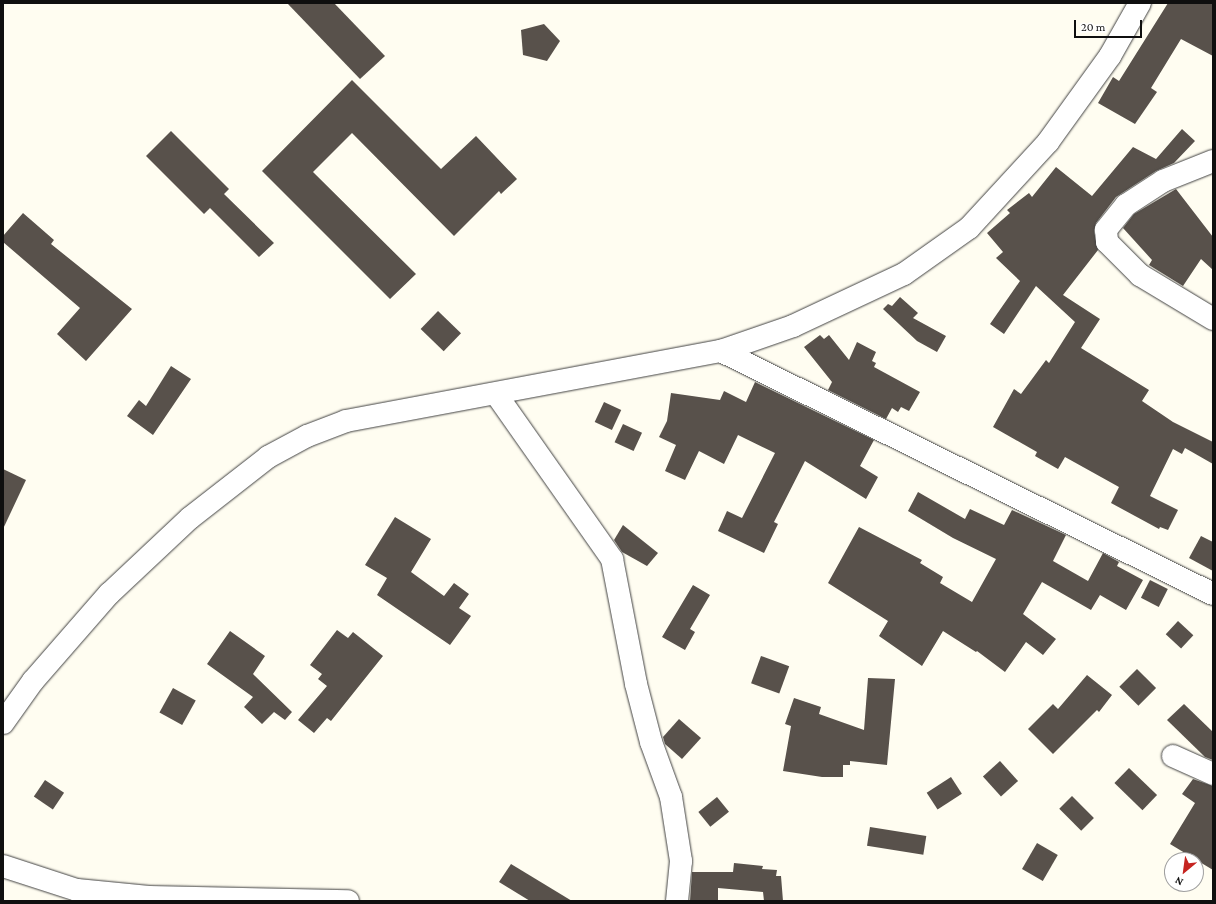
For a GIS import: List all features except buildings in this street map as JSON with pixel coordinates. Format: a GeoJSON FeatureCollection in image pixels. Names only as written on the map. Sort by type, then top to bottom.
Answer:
{"type":"FeatureCollection","features":[{"type":"Feature","properties":{"kind":"street"},"geometry":{"type":"LineString","coordinates":[[3,723],[33,681],[109,594],[190,518],[268,457],[307,436],[346,421],[721,351],[793,326],[904,274],[969,228],[1048,142],[1110,56],[1140,3]]}},
{"type":"Feature","properties":{"kind":"street"},"geometry":{"type":"LineString","coordinates":[[1213,161],[1163,181],[1126,205],[1106,230],[1106,242],[1140,276],[1213,319]]}},
{"type":"Feature","properties":{"kind":"street"},"geometry":{"type":"LineString","coordinates":[[721,351],[1213,594]]}},
{"type":"Feature","properties":{"kind":"street"},"geometry":{"type":"LineString","coordinates":[[496,394],[612,559],[636,684],[651,742],[671,796],[681,861],[677,901]]}},
{"type":"Feature","properties":{"kind":"street"},"geometry":{"type":"LineString","coordinates":[[1173,756],[1213,774]]}},
{"type":"Feature","properties":{"kind":"street"},"geometry":{"type":"LineString","coordinates":[[3,866],[76,895],[348,901]]}}]}
